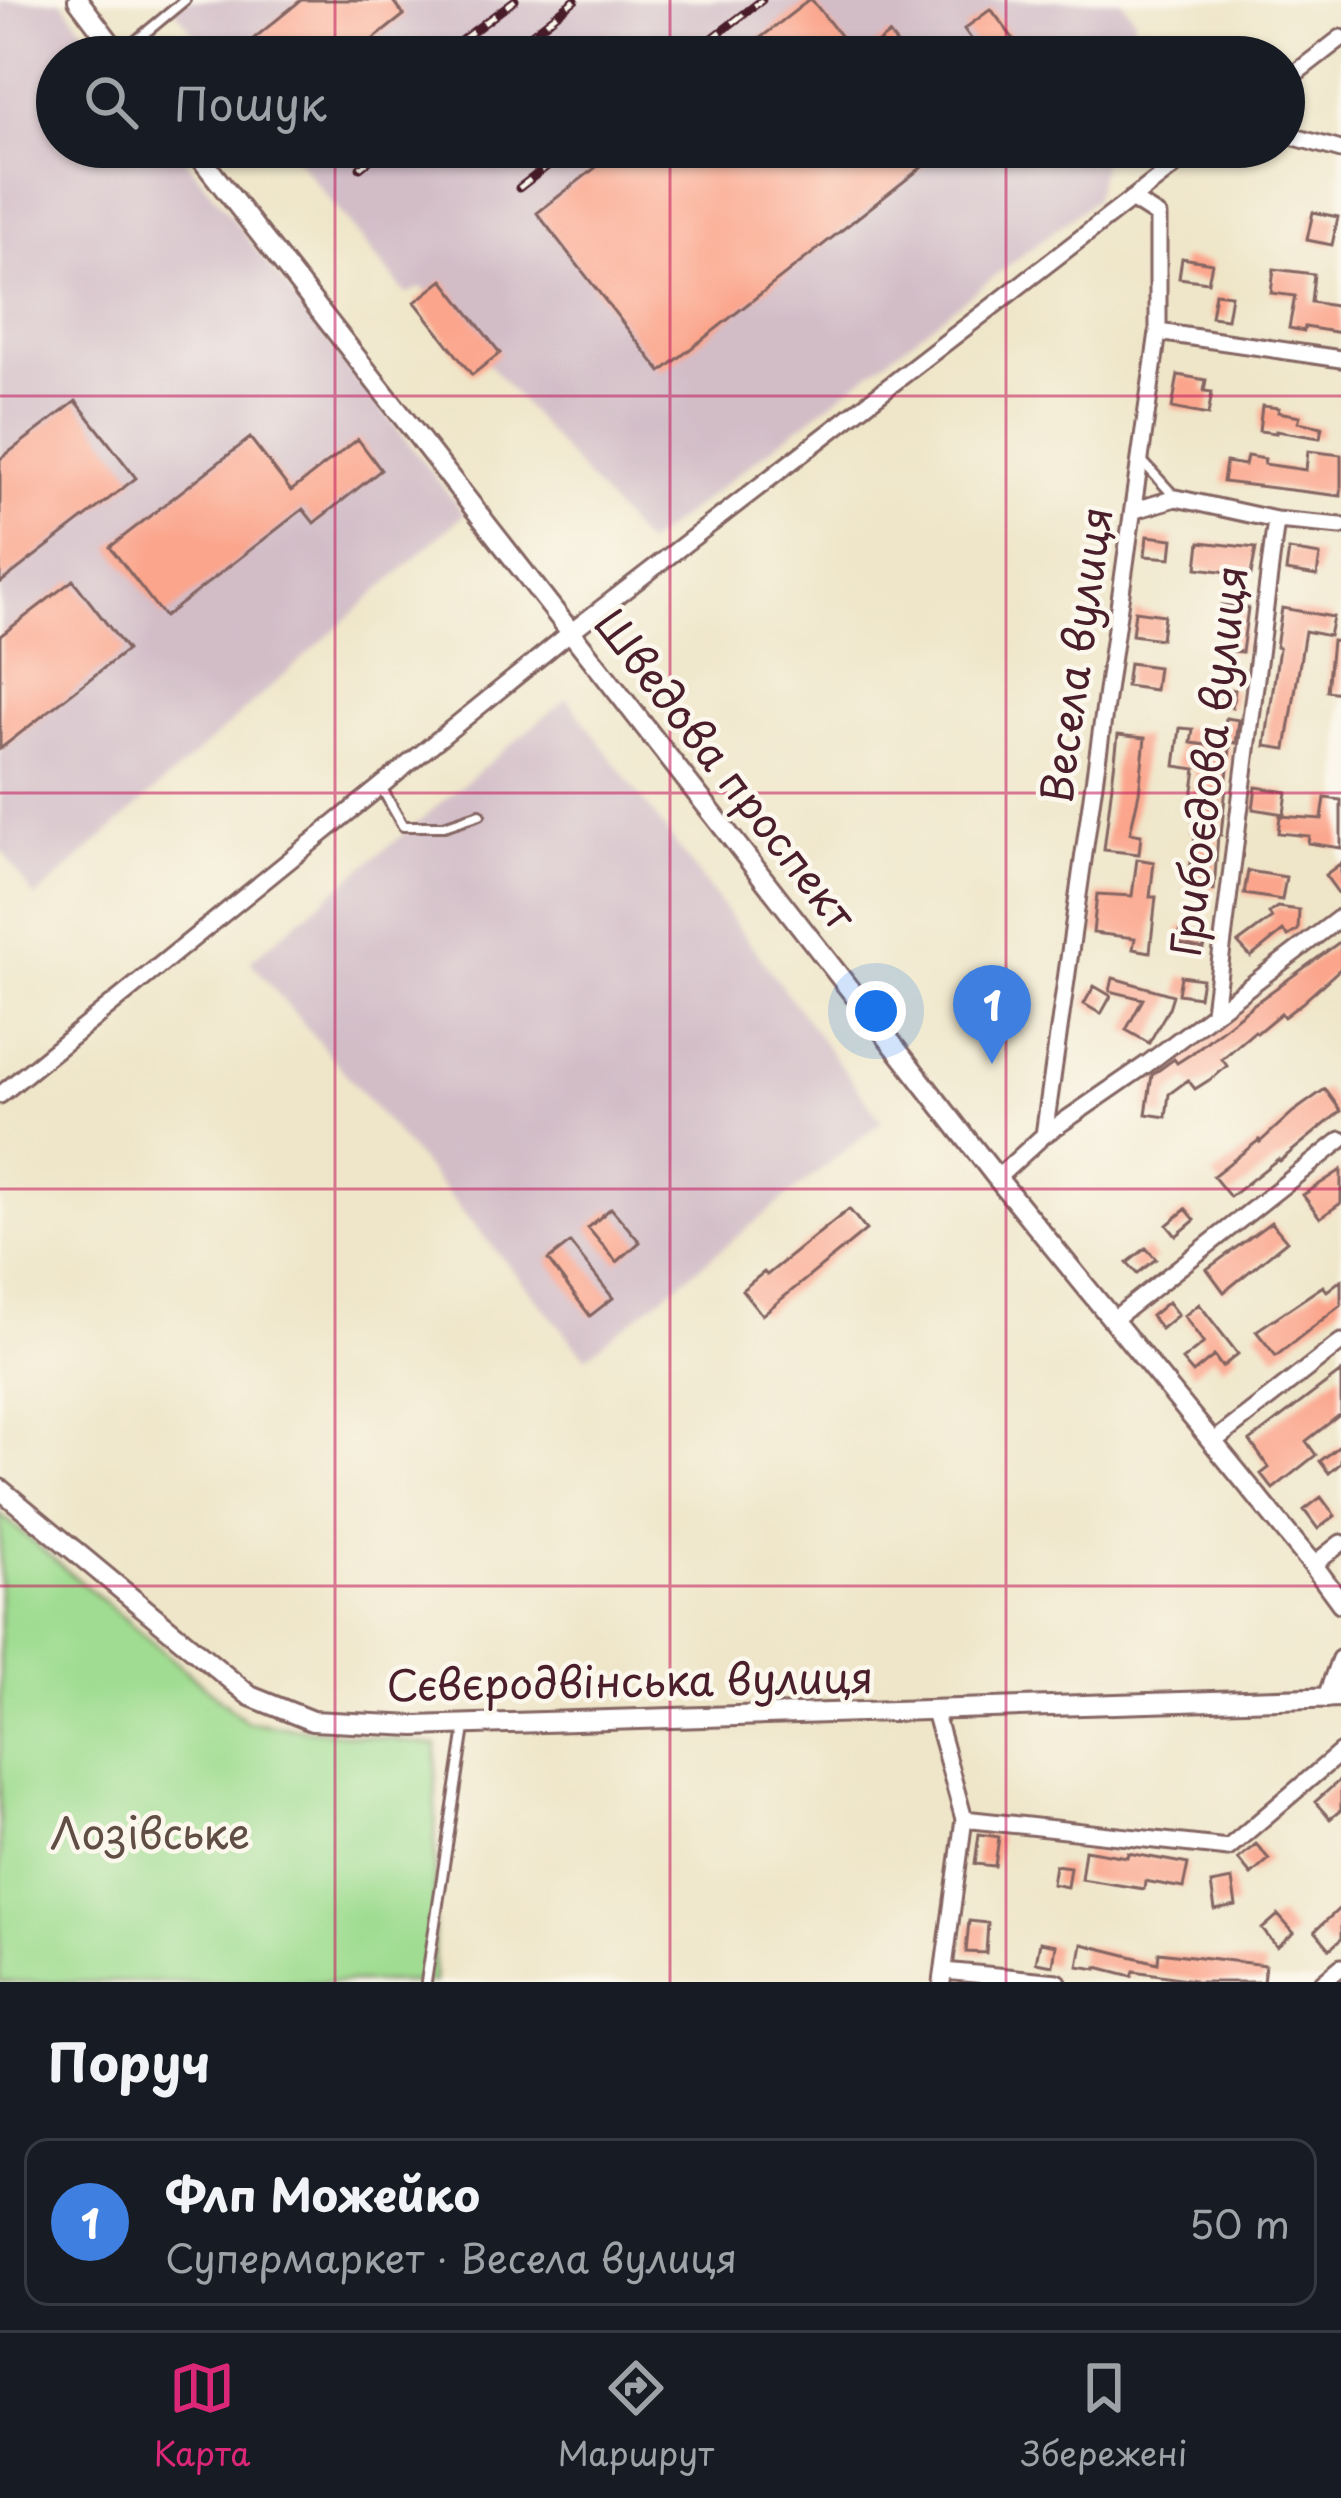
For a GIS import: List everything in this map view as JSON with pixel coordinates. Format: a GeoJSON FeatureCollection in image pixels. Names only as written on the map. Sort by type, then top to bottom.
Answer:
{"type":"FeatureCollection","features":[{"type":"Feature","properties":{"kind":"street"},"geometry":{"type":"LineString","coordinates":[[78,0],[105,36]]}},
{"type":"Feature","properties":{"kind":"street"},"geometry":{"type":"LineString","coordinates":[[1305,66],[1341,38]]}},
{"type":"Feature","properties":{"kind":"street"},"geometry":{"type":"LineString","coordinates":[[1305,140],[1341,150]]}},
{"type":"Feature","properties":{"kind":"street","name":"Шведова проспект"},"geometry":{"type":"LineString","coordinates":[[207,168],[998,1178],[1341,1603]]}},
{"type":"Feature","properties":{"kind":"street"},"geometry":{"type":"LineString","coordinates":[[0,1095],[572,632],[1172,168]]}},
{"type":"Feature","properties":{"kind":"street","name":"Весела вулиця"},"geometry":{"type":"LineString","coordinates":[[1044,1135],[1158,332],[1158,216],[1131,199]]}},
{"type":"Feature","properties":{"kind":"street"},"geometry":{"type":"LineString","coordinates":[[1158,332],[1341,359]]}},
{"type":"Feature","properties":{"kind":"street"},"geometry":{"type":"LineString","coordinates":[[1135,510],[1176,498],[1276,520],[1341,526]]}},
{"type":"Feature","properties":{"kind":"street","name":"Грибоєдова вулиця"},"geometry":{"type":"LineString","coordinates":[[1214,1011],[1276,520]]}},
{"type":"Feature","properties":{"kind":"street"},"geometry":{"type":"LineString","coordinates":[[998,1178],[1044,1135],[1147,1064],[1341,917]]}},
{"type":"Feature","properties":{"kind":"street"},"geometry":{"type":"LineString","coordinates":[[1114,1319],[1341,1140]]}},
{"type":"Feature","properties":{"kind":"street"},"geometry":{"type":"LineString","coordinates":[[1213,1442],[1341,1342]]}},
{"type":"Feature","properties":{"kind":"street","name":"Сєвєродвінська вулиця"},"geometry":{"type":"LineString","coordinates":[[0,1489],[250,1696],[312,1720],[465,1725],[1334,1698]]}},
{"type":"Feature","properties":{"kind":"street"},"geometry":{"type":"LineString","coordinates":[[1313,1565],[1341,1544]]}},
{"type":"Feature","properties":{"kind":"street"},"geometry":{"type":"LineString","coordinates":[[1334,1698],[1341,1660]]}},
{"type":"Feature","properties":{"kind":"street"},"geometry":{"type":"LineString","coordinates":[[934,1711],[964,1819],[943,1977],[1058,1982]]}},
{"type":"Feature","properties":{"kind":"street"},"geometry":{"type":"LineString","coordinates":[[964,1819],[1228,1848],[1341,1752]]}},
{"type":"Feature","properties":{"kind":"street"},"geometry":{"type":"LineString","coordinates":[[1323,1982],[1341,1967]]}},
{"type":"Feature","properties":{"kind":"lane"},"geometry":{"type":"LineString","coordinates":[[143,36],[184,0]]}},
{"type":"Feature","properties":{"kind":"lane"},"geometry":{"type":"LineString","coordinates":[[1142,461],[1176,498]]}},
{"type":"Feature","properties":{"kind":"lane"},"geometry":{"type":"LineString","coordinates":[[381,785],[403,826],[444,826],[480,814]]}},
{"type":"Feature","properties":{"kind":"lane"},"geometry":{"type":"LineString","coordinates":[[426,1982],[465,1725]]}},
{"type":"Feature","properties":{"kind":"shaded area"},"geometry":{"type":"Polygon","coordinates":[[[0,0],[61,0],[89,36],[36,36],[36,168],[192,168],[464,514],[35,898],[0,848],[0,0]]]}},
{"type":"Feature","properties":{"kind":"shaded area"},"geometry":{"type":"Polygon","coordinates":[[[167,0],[1121,0],[1135,18],[1131,36],[196,36],[167,0]]]}},
{"type":"Feature","properties":{"kind":"shaded area"},"geometry":{"type":"Polygon","coordinates":[[[304,168],[1101,168],[1094,200],[645,545],[422,287],[406,294],[304,168]]]}},
{"type":"Feature","properties":{"kind":"shaded area"},"geometry":{"type":"Polygon","coordinates":[[[567,698],[882,1121],[586,1357],[250,961],[567,698]]]}},
{"type":"Feature","properties":{"kind":"green space","name":"Лозівське"},"geometry":{"type":"Polygon","coordinates":[[[0,1514],[247,1722],[436,1745],[434,1982],[0,1982],[0,1514]]]}},
{"type":"Feature","properties":{"kind":"building"},"geometry":{"type":"Polygon","coordinates":[[[301,0],[392,0],[404,15],[378,36],[257,36],[301,0]]]}},
{"type":"Feature","properties":{"kind":"building"},"geometry":{"type":"Polygon","coordinates":[[[812,0],[840,36],[763,36],[812,0]]]}},
{"type":"Feature","properties":{"kind":"building"},"geometry":{"type":"Polygon","coordinates":[[[991,9],[1011,36],[969,36],[964,29],[991,9]]]}},
{"type":"Feature","properties":{"kind":"building"},"geometry":{"type":"Polygon","coordinates":[[[595,168],[921,168],[661,372],[537,213],[595,168]]]}},
{"type":"Feature","properties":{"kind":"building"},"geometry":{"type":"Polygon","coordinates":[[[1313,212],[1338,217],[1332,245],[1307,240],[1313,212]]]}},
{"type":"Feature","properties":{"kind":"building"},"geometry":{"type":"Polygon","coordinates":[[[1182,258],[1212,263],[1208,282],[1179,278],[1182,258]]]}},
{"type":"Feature","properties":{"kind":"building"},"geometry":{"type":"Polygon","coordinates":[[[1274,269],[1314,274],[1311,302],[1341,307],[1341,333],[1289,328],[1295,296],[1271,293],[1274,269]]]}},
{"type":"Feature","properties":{"kind":"building"},"geometry":{"type":"Polygon","coordinates":[[[443,280],[500,353],[472,375],[415,302],[443,280]]]}},
{"type":"Feature","properties":{"kind":"building"},"geometry":{"type":"Polygon","coordinates":[[[1215,293],[1231,295],[1227,319],[1211,317],[1215,293]]]}},
{"type":"Feature","properties":{"kind":"building"},"geometry":{"type":"Polygon","coordinates":[[[1178,375],[1206,380],[1204,391],[1212,392],[1208,415],[1172,408],[1178,375]]]}},
{"type":"Feature","properties":{"kind":"building"},"geometry":{"type":"Polygon","coordinates":[[[76,401],[136,478],[0,583],[0,459],[76,401]]]}},
{"type":"Feature","properties":{"kind":"building"},"geometry":{"type":"Polygon","coordinates":[[[1262,406],[1279,408],[1278,412],[1300,416],[1298,422],[1322,427],[1320,438],[1259,431],[1262,406]]]}},
{"type":"Feature","properties":{"kind":"building"},"geometry":{"type":"Polygon","coordinates":[[[250,438],[291,491],[358,439],[381,470],[314,523],[303,509],[164,617],[110,547],[250,438]]]}},
{"type":"Feature","properties":{"kind":"building"},"geometry":{"type":"Polygon","coordinates":[[[1308,451],[1341,455],[1341,496],[1223,482],[1226,462],[1245,465],[1247,456],[1265,459],[1264,464],[1306,470],[1308,451]]]}},
{"type":"Feature","properties":{"kind":"building"},"geometry":{"type":"Polygon","coordinates":[[[1147,536],[1173,539],[1171,558],[1145,556],[1147,536]]]}},
{"type":"Feature","properties":{"kind":"building"},"geometry":{"type":"Polygon","coordinates":[[[1200,542],[1256,548],[1251,575],[1197,568],[1200,542]]]}},
{"type":"Feature","properties":{"kind":"building"},"geometry":{"type":"Polygon","coordinates":[[[1289,550],[1320,555],[1317,576],[1286,571],[1289,550]]]}},
{"type":"Feature","properties":{"kind":"building"},"geometry":{"type":"Polygon","coordinates":[[[73,580],[127,650],[0,749],[0,636],[73,580]]]}},
{"type":"Feature","properties":{"kind":"building"},"geometry":{"type":"Polygon","coordinates":[[[1221,605],[1248,608],[1242,652],[1224,650],[1227,624],[1218,623],[1221,605]]]}},
{"type":"Feature","properties":{"kind":"building"},"geometry":{"type":"Polygon","coordinates":[[[1282,608],[1333,617],[1329,636],[1305,631],[1286,749],[1265,746],[1282,608]]]}},
{"type":"Feature","properties":{"kind":"building"},"geometry":{"type":"Polygon","coordinates":[[[1135,611],[1164,615],[1161,639],[1132,635],[1135,611]]]}},
{"type":"Feature","properties":{"kind":"building"},"geometry":{"type":"Polygon","coordinates":[[[1332,641],[1341,642],[1341,693],[1327,691],[1332,641]]]}},
{"type":"Feature","properties":{"kind":"building"},"geometry":{"type":"Polygon","coordinates":[[[1129,663],[1158,667],[1155,690],[1126,686],[1129,663]]]}},
{"type":"Feature","properties":{"kind":"building"},"geometry":{"type":"Polygon","coordinates":[[[1206,685],[1235,690],[1232,707],[1203,702],[1206,685]]]}},
{"type":"Feature","properties":{"kind":"building"},"geometry":{"type":"Polygon","coordinates":[[[1226,718],[1239,720],[1236,743],[1223,741],[1226,718]]]}},
{"type":"Feature","properties":{"kind":"building"},"geometry":{"type":"Polygon","coordinates":[[[1180,728],[1193,729],[1191,743],[1230,748],[1214,890],[1187,887],[1196,832],[1192,832],[1195,805],[1191,804],[1196,769],[1175,766],[1180,728]]]}},
{"type":"Feature","properties":{"kind":"building"},"geometry":{"type":"Polygon","coordinates":[[[1118,735],[1145,738],[1130,833],[1141,835],[1139,854],[1104,850],[1118,735]]]}},
{"type":"Feature","properties":{"kind":"building"},"geometry":{"type":"Polygon","coordinates":[[[1256,787],[1287,792],[1284,814],[1253,809],[1256,787]]]}},
{"type":"Feature","properties":{"kind":"building"},"geometry":{"type":"Polygon","coordinates":[[[1325,798],[1341,800],[1341,848],[1308,843],[1309,836],[1278,833],[1280,816],[1322,819],[1325,798]]]}},
{"type":"Feature","properties":{"kind":"building"},"geometry":{"type":"Polygon","coordinates":[[[1137,859],[1154,862],[1150,952],[1133,949],[1135,938],[1093,933],[1097,894],[1132,896],[1137,859]]]}},
{"type":"Feature","properties":{"kind":"building"},"geometry":{"type":"Polygon","coordinates":[[[1341,863],[1341,897],[1325,875],[1341,863]]]}},
{"type":"Feature","properties":{"kind":"building"},"geometry":{"type":"Polygon","coordinates":[[[1248,871],[1286,877],[1282,900],[1244,894],[1248,871]]]}},
{"type":"Feature","properties":{"kind":"building"},"geometry":{"type":"Polygon","coordinates":[[[1277,907],[1299,910],[1298,930],[1288,936],[1283,931],[1251,957],[1238,943],[1272,918],[1269,913],[1277,907]]]}},
{"type":"Feature","properties":{"kind":"building"},"geometry":{"type":"Polygon","coordinates":[[[1181,926],[1208,932],[1204,949],[1177,943],[1181,926]]]}},
{"type":"Feature","properties":{"kind":"building"},"geometry":{"type":"Polygon","coordinates":[[[1341,941],[1341,968],[1302,1003],[1255,1031],[1222,1059],[1227,1066],[1214,1077],[1195,1089],[1188,1080],[1169,1094],[1166,1117],[1146,1114],[1152,1075],[1174,1059],[1177,1063],[1191,1054],[1341,941]]]}},
{"type":"Feature","properties":{"kind":"building"},"geometry":{"type":"Polygon","coordinates":[[[1181,976],[1202,979],[1199,997],[1178,994],[1181,976]]]}},
{"type":"Feature","properties":{"kind":"building"},"geometry":{"type":"Polygon","coordinates":[[[1113,978],[1173,995],[1149,1043],[1126,1030],[1143,999],[1110,991],[1113,978]]]}},
{"type":"Feature","properties":{"kind":"building"},"geometry":{"type":"Polygon","coordinates":[[[1094,986],[1111,996],[1101,1014],[1084,1004],[1094,986]]]}},
{"type":"Feature","properties":{"kind":"building"},"geometry":{"type":"Polygon","coordinates":[[[1325,1089],[1341,1111],[1230,1197],[1213,1176],[1325,1089]]]}},
{"type":"Feature","properties":{"kind":"building"},"geometry":{"type":"Polygon","coordinates":[[[1341,1170],[1341,1203],[1320,1218],[1303,1195],[1341,1170]]]}},
{"type":"Feature","properties":{"kind":"building"},"geometry":{"type":"Polygon","coordinates":[[[611,1208],[640,1242],[617,1262],[588,1228],[611,1208]]]}},
{"type":"Feature","properties":{"kind":"building"},"geometry":{"type":"Polygon","coordinates":[[[849,1209],[866,1230],[762,1315],[742,1290],[849,1209]]]}},
{"type":"Feature","properties":{"kind":"building"},"geometry":{"type":"Polygon","coordinates":[[[1186,1209],[1195,1220],[1176,1236],[1167,1225],[1186,1209]]]}},
{"type":"Feature","properties":{"kind":"building"},"geometry":{"type":"Polygon","coordinates":[[[1271,1222],[1287,1241],[1224,1292],[1207,1269],[1271,1222]]]}},
{"type":"Feature","properties":{"kind":"building"},"geometry":{"type":"Polygon","coordinates":[[[570,1243],[613,1298],[590,1316],[548,1260],[570,1243]]]}},
{"type":"Feature","properties":{"kind":"building"},"geometry":{"type":"Polygon","coordinates":[[[1146,1248],[1156,1259],[1137,1274],[1127,1263],[1146,1248]]]}},
{"type":"Feature","properties":{"kind":"building"},"geometry":{"type":"Polygon","coordinates":[[[1341,1280],[1341,1305],[1276,1356],[1256,1331],[1323,1286],[1327,1291],[1341,1280]]]}},
{"type":"Feature","properties":{"kind":"building"},"geometry":{"type":"Polygon","coordinates":[[[1168,1302],[1178,1315],[1161,1329],[1151,1316],[1168,1302]]]}},
{"type":"Feature","properties":{"kind":"building"},"geometry":{"type":"Polygon","coordinates":[[[1199,1304],[1238,1354],[1222,1367],[1214,1356],[1193,1373],[1182,1360],[1204,1343],[1184,1316],[1199,1304]]]}},
{"type":"Feature","properties":{"kind":"building"},"geometry":{"type":"Polygon","coordinates":[[[1341,1372],[1341,1414],[1306,1441],[1316,1455],[1273,1489],[1261,1474],[1269,1468],[1250,1441],[1341,1372]]]}},
{"type":"Feature","properties":{"kind":"building"},"geometry":{"type":"Polygon","coordinates":[[[1341,1445],[1341,1463],[1329,1473],[1320,1461],[1341,1445]]]}},
{"type":"Feature","properties":{"kind":"building"},"geometry":{"type":"Polygon","coordinates":[[[1321,1497],[1335,1516],[1318,1529],[1304,1510],[1321,1497]]]}},
{"type":"Feature","properties":{"kind":"building"},"geometry":{"type":"Polygon","coordinates":[[[1341,1779],[1341,1810],[1330,1819],[1315,1802],[1341,1779]]]}},
{"type":"Feature","properties":{"kind":"building"},"geometry":{"type":"Polygon","coordinates":[[[979,1834],[999,1837],[995,1866],[975,1864],[979,1834]]]}},
{"type":"Feature","properties":{"kind":"building"},"geometry":{"type":"Polygon","coordinates":[[[1256,1844],[1269,1859],[1251,1875],[1238,1859],[1256,1844]]]}},
{"type":"Feature","properties":{"kind":"building"},"geometry":{"type":"Polygon","coordinates":[[[1085,1850],[1188,1864],[1183,1888],[1145,1881],[1144,1889],[1081,1879],[1085,1850]]]}},
{"type":"Feature","properties":{"kind":"building"},"geometry":{"type":"Polygon","coordinates":[[[1055,1865],[1070,1867],[1067,1887],[1052,1884],[1055,1865]]]}},
{"type":"Feature","properties":{"kind":"building"},"geometry":{"type":"Polygon","coordinates":[[[1232,1880],[1236,1906],[1215,1910],[1211,1884],[1232,1880]]]}},
{"type":"Feature","properties":{"kind":"building"},"geometry":{"type":"Polygon","coordinates":[[[1341,1907],[1341,1939],[1330,1949],[1315,1931],[1341,1907]]]}},
{"type":"Feature","properties":{"kind":"building"},"geometry":{"type":"Polygon","coordinates":[[[1278,1915],[1294,1933],[1277,1947],[1262,1929],[1278,1915]]]}},
{"type":"Feature","properties":{"kind":"building"},"geometry":{"type":"Polygon","coordinates":[[[969,1921],[988,1923],[986,1953],[966,1952],[969,1921]]]}},
{"type":"Feature","properties":{"kind":"building"},"geometry":{"type":"Polygon","coordinates":[[[1040,1942],[1056,1945],[1053,1965],[1036,1962],[1040,1942]]]}},
{"type":"Feature","properties":{"kind":"building"},"geometry":{"type":"Polygon","coordinates":[[[1082,1944],[1158,1963],[1159,1952],[1265,1965],[1263,1982],[1192,1982],[1078,1966],[1082,1944]]]}},
{"type":"Feature","properties":{"kind":"railway"},"geometry":{"type":"LineString","coordinates":[[467,36],[515,0]]}},
{"type":"Feature","properties":{"kind":"railway"},"geometry":{"type":"LineString","coordinates":[[529,36],[575,0]]}},
{"type":"Feature","properties":{"kind":"railway"},"geometry":{"type":"LineString","coordinates":[[715,36],[762,0]]}},
{"type":"Feature","properties":{"kind":"railway"},"geometry":{"type":"LineString","coordinates":[[519,188],[545,168]]}},
{"type":"Feature","properties":{"kind":"place","name":"Флп Можейко"},"geometry":{"type":"Point","coordinates":[992,1064]}}]}
